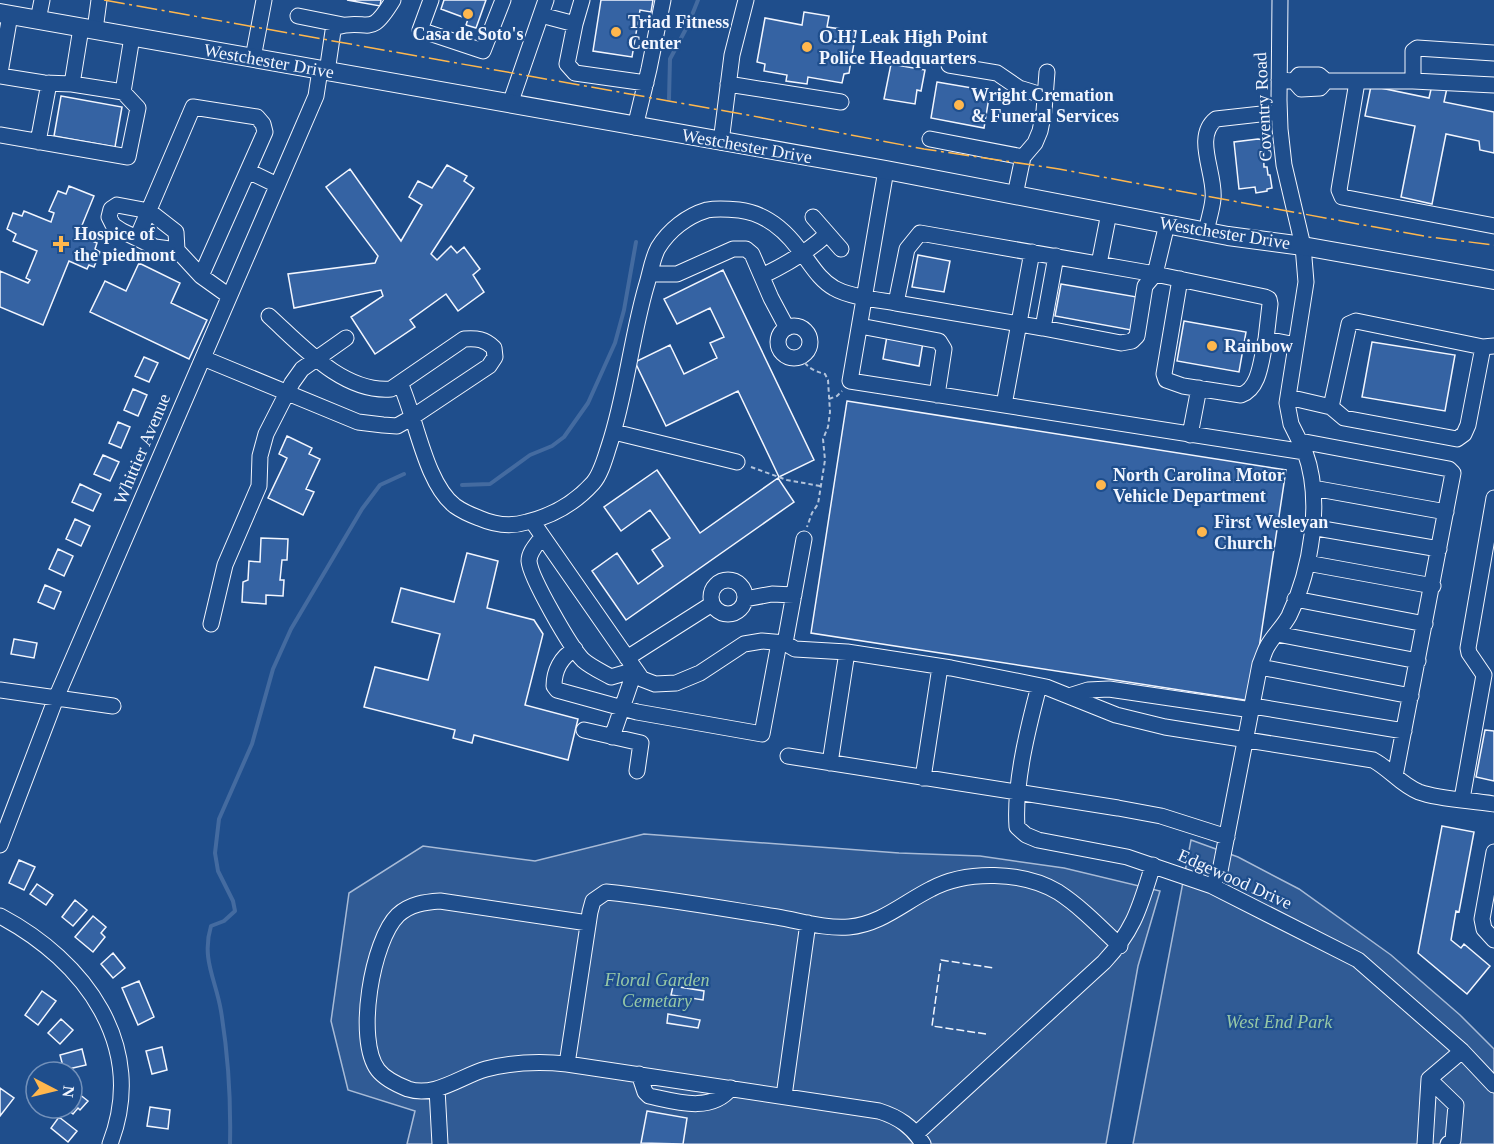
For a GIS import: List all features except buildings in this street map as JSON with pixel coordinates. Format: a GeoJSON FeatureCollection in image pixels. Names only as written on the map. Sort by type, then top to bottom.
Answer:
{"type":"FeatureCollection","features":[{"type":"Feature","properties":{"kind":"main road","name":"Westchester Drive"},"geometry":{"type":"LineString","coordinates":[[5,14],[886,170],[1206,232],[1303,246],[1494,280]]}},
{"type":"Feature","properties":{"kind":"street"},"geometry":{"type":"LineString","coordinates":[[39,20],[42,0]]}},
{"type":"Feature","properties":{"kind":"street"},"geometry":{"type":"LineString","coordinates":[[72,84],[99,0]]}},
{"type":"Feature","properties":{"kind":"street"},"geometry":{"type":"LineString","coordinates":[[253,58],[264,0]]}},
{"type":"Feature","properties":{"kind":"street"},"geometry":{"type":"LineString","coordinates":[[298,16],[343,25],[374,25],[382,18],[393,0]]}},
{"type":"Feature","properties":{"kind":"street"},"geometry":{"type":"LineString","coordinates":[[430,0],[420,30],[483,51],[503,0]]}},
{"type":"Feature","properties":{"kind":"street"},"geometry":{"type":"LineString","coordinates":[[510,104],[546,0]]}},
{"type":"Feature","properties":{"kind":"street"},"geometry":{"type":"LineString","coordinates":[[582,0],[567,64],[575,72],[646,83]]}},
{"type":"Feature","properties":{"kind":"street"},"geometry":{"type":"LineString","coordinates":[[635,127],[663,0]]}},
{"type":"Feature","properties":{"kind":"street"},"geometry":{"type":"LineString","coordinates":[[721,142],[732,55],[746,0]]}},
{"type":"Feature","properties":{"kind":"street","name":"Coventry Road"},"geometry":{"type":"LineString","coordinates":[[1212,886],[1220,871],[1260,667],[1267,647],[1288,617],[1295,599],[1307,563],[1311,527],[1313,488],[1311,468],[1291,424],[1287,403],[1306,282],[1303,246],[1284,165],[1279,112],[1287,81],[1280,0]]}},
{"type":"Feature","properties":{"kind":"street"},"geometry":{"type":"LineString","coordinates":[[0,135],[128,157],[138,108],[123,92],[49,83],[0,72],[5,14]]}},
{"type":"Feature","properties":{"kind":"street"},"geometry":{"type":"LineString","coordinates":[[541,15],[575,24]]}},
{"type":"Feature","properties":{"kind":"street","name":"Whittier Avenue"},"geometry":{"type":"LineString","coordinates":[[0,845],[56,698],[316,96],[333,31],[336,27],[343,25]]}},
{"type":"Feature","properties":{"kind":"street"},"geometry":{"type":"LineString","coordinates":[[123,92],[132,37]]}},
{"type":"Feature","properties":{"kind":"street"},"geometry":{"type":"LineString","coordinates":[[1413,81],[1413,51],[1417,48],[1494,53]]}},
{"type":"Feature","properties":{"kind":"street"},"geometry":{"type":"LineString","coordinates":[[949,65],[997,73],[1019,88],[1046,96]]}},
{"type":"Feature","properties":{"kind":"street"},"geometry":{"type":"LineString","coordinates":[[1015,195],[1023,158],[1035,143],[1040,131],[1046,96],[1047,72]]}},
{"type":"Feature","properties":{"kind":"street"},"geometry":{"type":"LineString","coordinates":[[1287,81],[1301,89],[1320,88],[1326,81],[1413,81],[1494,85]]}},
{"type":"Feature","properties":{"kind":"street"},"geometry":{"type":"LineString","coordinates":[[1358,82],[1338,189],[1342,197],[1494,226]]}},
{"type":"Feature","properties":{"kind":"street"},"geometry":{"type":"LineString","coordinates":[[38,142],[49,83]]}},
{"type":"Feature","properties":{"kind":"street"},"geometry":{"type":"LineString","coordinates":[[729,84],[841,102]]}},
{"type":"Feature","properties":{"kind":"street"},"geometry":{"type":"LineString","coordinates":[[137,238],[193,107],[256,117],[263,124],[265,132],[201,276]]}},
{"type":"Feature","properties":{"kind":"street"},"geometry":{"type":"LineString","coordinates":[[1206,232],[1214,198],[1205,140],[1209,124],[1216,118],[1279,112]]}},
{"type":"Feature","properties":{"kind":"street"},"geometry":{"type":"LineString","coordinates":[[930,139],[1023,158]]}},
{"type":"Feature","properties":{"kind":"street"},"geometry":{"type":"LineString","coordinates":[[886,170],[850,381],[1190,435],[1302,447],[1449,469],[1454,473],[1395,776]]}},
{"type":"Feature","properties":{"kind":"street"},"geometry":{"type":"LineString","coordinates":[[248,171],[278,185]]}},
{"type":"Feature","properties":{"kind":"street"},"geometry":{"type":"LineString","coordinates":[[177,250],[176,232],[149,211],[117,205],[111,209],[109,217],[113,225],[155,247],[177,250],[201,276],[229,296]]}},
{"type":"Feature","properties":{"kind":"street"},"geometry":{"type":"LineString","coordinates":[[400,383],[408,399],[411,418],[432,474],[443,494],[455,506],[490,523],[516,526],[548,517],[570,504],[594,482],[614,432],[639,312],[657,250],[682,222],[708,210],[729,209],[752,212],[766,218],[785,233],[813,270],[833,288],[896,303],[1121,343],[1132,341],[1137,336],[1145,286],[1155,274],[1167,224]]}},
{"type":"Feature","properties":{"kind":"street"},"geometry":{"type":"LineString","coordinates":[[1099,264],[1109,213]]}},
{"type":"Feature","properties":{"kind":"street"},"geometry":{"type":"LineString","coordinates":[[813,218],[841,249]]}},
{"type":"Feature","properties":{"kind":"street"},"geometry":{"type":"LineString","coordinates":[[896,303],[908,249],[920,233],[1155,274],[1180,279],[1269,299],[1266,339],[1254,385],[1249,392],[1242,394],[1199,388],[1166,380],[1164,374],[1180,279]]}},
{"type":"Feature","properties":{"kind":"street"},"geometry":{"type":"LineString","coordinates":[[762,276],[786,264],[827,234]]}},
{"type":"Feature","properties":{"kind":"street"},"geometry":{"type":"LineString","coordinates":[[650,274],[677,274],[733,249],[746,249],[752,254],[787,328]]}},
{"type":"Feature","properties":{"kind":"street"},"geometry":{"type":"LineString","coordinates":[[1004,405],[1032,252]]}},
{"type":"Feature","properties":{"kind":"street"},"geometry":{"type":"LineString","coordinates":[[1043,328],[1056,256]]}},
{"type":"Feature","properties":{"kind":"street"},"geometry":{"type":"LineString","coordinates":[[203,358],[358,422],[397,426],[489,366],[495,357],[495,348],[488,342],[477,338],[464,339],[391,389],[378,390],[335,372],[269,316]]}},
{"type":"Feature","properties":{"kind":"street"},"geometry":{"type":"LineString","coordinates":[[1288,397],[1331,407],[1344,418],[1457,439],[1464,434],[1468,425],[1489,346],[1356,321],[1349,324],[1331,407]]}},
{"type":"Feature","properties":{"kind":"street"},"geometry":{"type":"LineString","coordinates":[[797,326],[809,335],[810,346],[800,357],[790,358],[779,346],[780,336],[787,328],[797,326]]}},
{"type":"Feature","properties":{"kind":"street"},"geometry":{"type":"LineString","coordinates":[[860,326],[939,341],[944,349],[937,395]]}},
{"type":"Feature","properties":{"kind":"street"},"geometry":{"type":"LineString","coordinates":[[211,624],[225,566],[259,486],[260,456],[266,434],[292,383],[302,369],[346,338]]}},
{"type":"Feature","properties":{"kind":"street"},"geometry":{"type":"LineString","coordinates":[[1266,339],[1296,345]]}},
{"type":"Feature","properties":{"kind":"street"},"geometry":{"type":"LineString","coordinates":[[1190,435],[1199,388]]}},
{"type":"Feature","properties":{"kind":"street"},"geometry":{"type":"LineString","coordinates":[[614,432],[737,462]]}},
{"type":"Feature","properties":{"kind":"street"},"geometry":{"type":"LineString","coordinates":[[1313,488],[1446,512]]}},
{"type":"Feature","properties":{"kind":"street"},"geometry":{"type":"LineString","coordinates":[[1462,799],[1484,675],[1468,653],[1468,648],[1494,498]]}},
{"type":"Feature","properties":{"kind":"street"},"geometry":{"type":"LineString","coordinates":[[532,521],[642,679],[655,684],[676,683],[700,673],[744,644],[762,640],[782,643],[795,649],[847,652],[1039,686],[1116,715],[1165,727],[1373,760],[1385,766],[1395,776],[1419,792],[1494,804]]}},
{"type":"Feature","properties":{"kind":"street"},"geometry":{"type":"LineString","coordinates":[[1311,527],[1439,549]]}},
{"type":"Feature","properties":{"kind":"street"},"geometry":{"type":"LineString","coordinates":[[543,537],[532,550],[529,562],[534,576],[569,643],[583,660],[611,677],[712,604]]}},
{"type":"Feature","properties":{"kind":"street"},"geometry":{"type":"LineString","coordinates":[[574,649],[559,664],[554,679],[554,686],[558,690],[620,708],[762,734],[794,595],[804,539]]}},
{"type":"Feature","properties":{"kind":"street"},"geometry":{"type":"LineString","coordinates":[[1307,563],[1433,586]]}},
{"type":"Feature","properties":{"kind":"street"},"geometry":{"type":"LineString","coordinates":[[722,580],[734,580],[743,588],[745,599],[741,609],[731,614],[720,612],[712,604],[711,593],[713,587],[722,580]]}},
{"type":"Feature","properties":{"kind":"street"},"geometry":{"type":"LineString","coordinates":[[745,599],[772,594],[794,595]]}},
{"type":"Feature","properties":{"kind":"street"},"geometry":{"type":"LineString","coordinates":[[1295,599],[1425,624]]}},
{"type":"Feature","properties":{"kind":"street"},"geometry":{"type":"LineString","coordinates":[[1277,634],[1418,661]]}},
{"type":"Feature","properties":{"kind":"street"},"geometry":{"type":"LineString","coordinates":[[830,763],[847,652]]}},
{"type":"Feature","properties":{"kind":"street"},"geometry":{"type":"LineString","coordinates":[[612,737],[631,664]]}},
{"type":"Feature","properties":{"kind":"street"},"geometry":{"type":"LineString","coordinates":[[923,778],[940,667]]}},
{"type":"Feature","properties":{"kind":"street"},"geometry":{"type":"LineString","coordinates":[[1260,667],[1411,696]]}},
{"type":"Feature","properties":{"kind":"street","name":"Edgewood Drive"},"geometry":{"type":"LineString","coordinates":[[1039,686],[1027,731],[1016,810],[1017,827],[1026,835],[1038,840],[1127,857],[1212,886],[1358,960],[1462,1052],[1494,1085]]}},
{"type":"Feature","properties":{"kind":"street"},"geometry":{"type":"LineString","coordinates":[[1069,696],[1088,690],[1109,689],[1404,731]]}},
{"type":"Feature","properties":{"kind":"street"},"geometry":{"type":"LineString","coordinates":[[0,690],[113,706]]}},
{"type":"Feature","properties":{"kind":"street"},"geometry":{"type":"LineString","coordinates":[[584,730],[641,743],[637,771]]}},
{"type":"Feature","properties":{"kind":"street"},"geometry":{"type":"LineString","coordinates":[[788,756],[1161,816],[1227,837]]}},
{"type":"Feature","properties":{"kind":"street"},"geometry":{"type":"LineString","coordinates":[[1494,852],[1482,919],[1484,929],[1494,940]]}},
{"type":"Feature","properties":{"kind":"street"},"geometry":{"type":"LineString","coordinates":[[588,923],[440,901],[423,902],[400,913],[390,923],[379,946],[368,1004],[369,1053],[378,1070],[391,1082],[410,1090],[424,1092],[437,1089],[484,1069],[518,1062],[567,1064],[879,1111],[893,1116],[922,1140],[1120,946],[1130,930],[1153,865]]}},
{"type":"Feature","properties":{"kind":"street"},"geometry":{"type":"LineString","coordinates":[[567,1064],[588,923],[593,901],[606,892],[848,927],[867,924],[886,917],[932,888],[953,880],[972,876],[1000,875],[1032,881],[1055,890],[1071,901],[1120,946]]}},
{"type":"Feature","properties":{"kind":"street"},"geometry":{"type":"LineString","coordinates":[[0,916],[40,941],[60,959],[79,979],[99,1006],[109,1025],[117,1044],[122,1071],[118,1120],[110,1144]]}},
{"type":"Feature","properties":{"kind":"street"},"geometry":{"type":"LineString","coordinates":[[784,1096],[808,923]]}},
{"type":"Feature","properties":{"kind":"street"},"geometry":{"type":"LineString","coordinates":[[1425,1144],[1429,1079],[1462,1052]]}},
{"type":"Feature","properties":{"kind":"street"},"geometry":{"type":"LineString","coordinates":[[639,1074],[645,1092],[649,1096],[698,1105],[723,1097],[731,1088]]}},
{"type":"Feature","properties":{"kind":"street"},"geometry":{"type":"LineString","coordinates":[[1429,1079],[1456,1105],[1453,1140],[1448,1144]]}},
{"type":"Feature","properties":{"kind":"street"},"geometry":{"type":"LineString","coordinates":[[437,1089],[440,1144]]}},
{"type":"Feature","properties":{"kind":"path"},"geometry":{"type":"LineString","coordinates":[[800,357],[805,365],[825,374],[828,380],[830,412],[824,439],[825,460],[818,504],[812,513],[804,539]]}},
{"type":"Feature","properties":{"kind":"path"},"geometry":{"type":"LineString","coordinates":[[737,462],[787,480],[821,486]]}},
{"type":"Feature","properties":{"kind":"shaded area","name":"Floral Garden Cemetary"},"geometry":{"type":"Polygon","coordinates":[[[644,834],[899,853],[980,856],[1064,868],[1160,891],[1138,966],[1106,1144],[407,1144],[415,1111],[348,1090],[331,1021],[349,893],[423,846],[535,861],[644,834]]]}},
{"type":"Feature","properties":{"kind":"shaded area","name":"West End Park"},"geometry":{"type":"Polygon","coordinates":[[[1191,840],[1238,857],[1299,889],[1391,955],[1460,1015],[1494,1049],[1494,1144],[1133,1144],[1191,840]]]}},
{"type":"Feature","properties":{"kind":"waterway"},"geometry":{"type":"LineString","coordinates":[[669,99],[670,59],[698,0]]}},
{"type":"Feature","properties":{"kind":"waterway"},"geometry":{"type":"LineString","coordinates":[[462,485],[490,484],[530,455],[552,446],[564,437],[588,403],[615,343],[624,310],[636,242]]}},
{"type":"Feature","properties":{"kind":"waterway"},"geometry":{"type":"LineString","coordinates":[[230,1144],[226,1044],[219,1000],[208,959],[208,938],[211,926],[224,921],[235,911],[233,901],[218,871],[215,853],[219,819],[252,744],[273,669],[291,629],[362,509],[380,485],[404,474]]}},
{"type":"Feature","properties":{"kind":"fence"},"geometry":{"type":"LineString","coordinates":[[986,1034],[932,1026],[941,960],[994,968]]}},
{"type":"Feature","properties":{"kind":"power"},"geometry":{"type":"LineString","coordinates":[[104,0],[753,116],[924,149],[1059,169],[1429,237],[1494,245]]}},
{"type":"Feature","properties":{"kind":"place","name":"Casa de Soto's"},"geometry":{"type":"Point","coordinates":[468,14]}},
{"type":"Feature","properties":{"kind":"place","name":"Triad Fitness Center"},"geometry":{"type":"Point","coordinates":[616,32]}},
{"type":"Feature","properties":{"kind":"place","name":"O.H. Leak High Point Police Headquarters"},"geometry":{"type":"Point","coordinates":[807,47]}},
{"type":"Feature","properties":{"kind":"place","name":"Wright Cremation & Funeral Services"},"geometry":{"type":"Point","coordinates":[959,105]}},
{"type":"Feature","properties":{"kind":"place","name":"Hospice of the piedmont"},"geometry":{"type":"Point","coordinates":[61,244]}},
{"type":"Feature","properties":{"kind":"place","name":"Rainbow"},"geometry":{"type":"Point","coordinates":[1212,346]}},
{"type":"Feature","properties":{"kind":"place","name":"North Carolina Motor Vehicle Department"},"geometry":{"type":"Point","coordinates":[1101,485]}},
{"type":"Feature","properties":{"kind":"place","name":"First Wesleyan Church"},"geometry":{"type":"Point","coordinates":[1202,532]}}]}
